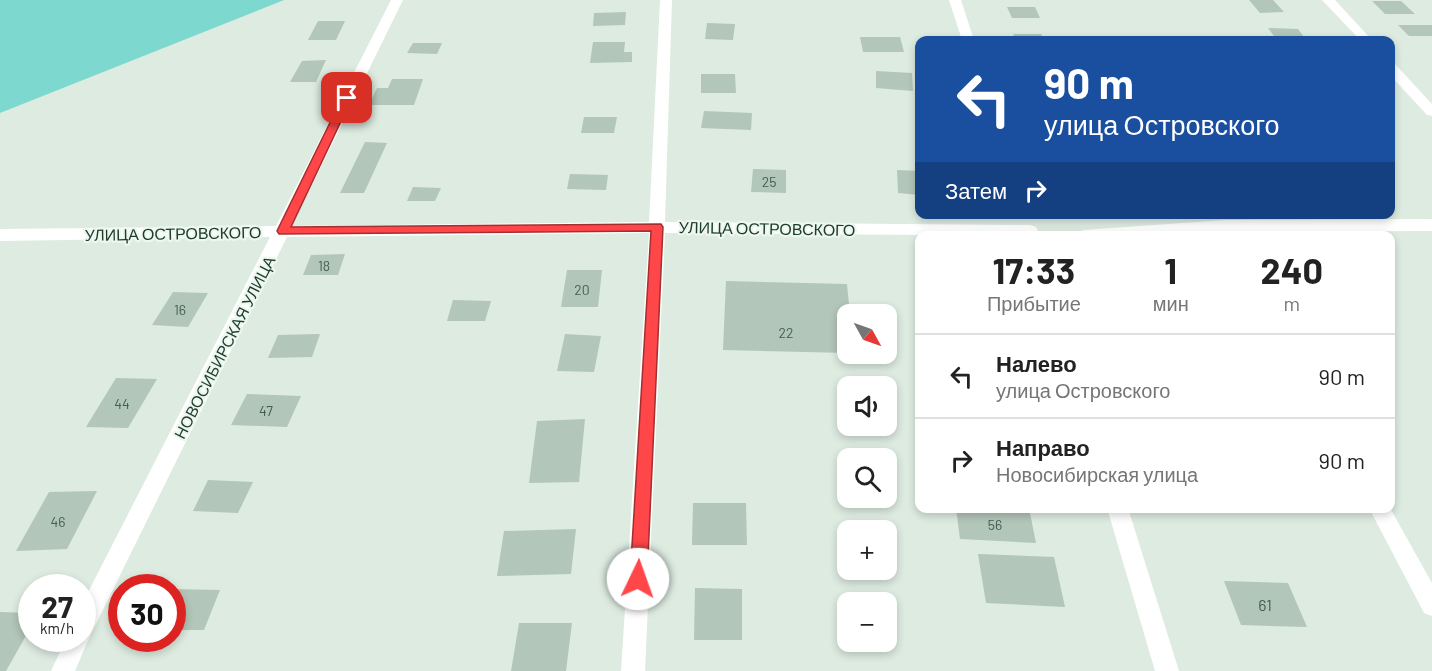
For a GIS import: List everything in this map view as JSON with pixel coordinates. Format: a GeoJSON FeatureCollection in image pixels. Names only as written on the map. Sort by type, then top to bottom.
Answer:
{"type":"FeatureCollection","features":[{"type":"Feature","properties":{"kind":"street","name":"НОВОСИБИРСКАЯ УЛИЦА"},"geometry":{"type":"LineString","coordinates":[[96,601],[397,0]]}},
{"type":"Feature","properties":{"kind":"street"},"geometry":{"type":"LineString","coordinates":[[633,671],[657,227],[658,156],[666,0]]}},
{"type":"Feature","properties":{"kind":"street"},"geometry":{"type":"LineString","coordinates":[[955,0],[967,36]]}},
{"type":"Feature","properties":{"kind":"street"},"geometry":{"type":"LineString","coordinates":[[1328,0],[1362,36]]}},
{"type":"Feature","properties":{"kind":"street"},"geometry":{"type":"LineString","coordinates":[[1395,72],[1432,112]]}},
{"type":"Feature","properties":{"kind":"street"},"geometry":{"type":"LineString","coordinates":[[1228,231],[1432,225]]}},
{"type":"Feature","properties":{"kind":"street","name":"УЛИЦА ОСТРОВСКОГО"},"geometry":{"type":"LineString","coordinates":[[0,235],[657,227],[915,231]]}},
{"type":"Feature","properties":{"kind":"street"},"geometry":{"type":"LineString","coordinates":[[1119,513],[1167,671]]}},
{"type":"Feature","properties":{"kind":"street"},"geometry":{"type":"LineString","coordinates":[[1382,513],[1432,605]]}},
{"type":"Feature","properties":{"kind":"street"},"geometry":{"type":"LineString","coordinates":[[63,671],[72,652]]}},
{"type":"Feature","properties":{"kind":"water"},"geometry":{"type":"Polygon","coordinates":[[[0,0],[284,0],[0,113],[0,0]]]}},
{"type":"Feature","properties":{"kind":"building"},"geometry":{"type":"Polygon","coordinates":[[[1249,0],[1273,0],[1284,12],[1260,13],[1249,0]]]}},
{"type":"Feature","properties":{"kind":"building"},"geometry":{"type":"Polygon","coordinates":[[[1372,1],[1401,1],[1415,14],[1385,14],[1372,1]]]}},
{"type":"Feature","properties":{"kind":"building"},"geometry":{"type":"Polygon","coordinates":[[[1007,7],[1035,7],[1040,18],[1012,18],[1007,7]]]}},
{"type":"Feature","properties":{"kind":"building"},"geometry":{"type":"Polygon","coordinates":[[[626,12],[625,25],[593,26],[594,13],[626,12]]]}},
{"type":"Feature","properties":{"kind":"building"},"geometry":{"type":"Polygon","coordinates":[[[318,21],[345,21],[336,40],[308,40],[318,21]]]}},
{"type":"Feature","properties":{"kind":"building"},"geometry":{"type":"Polygon","coordinates":[[[707,23],[735,24],[733,40],[705,39],[707,23]]]}},
{"type":"Feature","properties":{"kind":"building"},"geometry":{"type":"Polygon","coordinates":[[[1398,25],[1432,25],[1432,36],[1409,36],[1398,25]]]}},
{"type":"Feature","properties":{"kind":"building"},"geometry":{"type":"Polygon","coordinates":[[[1268,28],[1298,29],[1303,36],[1274,36],[1268,28]]]}},
{"type":"Feature","properties":{"kind":"building"},"geometry":{"type":"Polygon","coordinates":[[[1013,34],[1041,34],[1042,36],[1014,36],[1013,34]]]}},
{"type":"Feature","properties":{"kind":"building"},"geometry":{"type":"Polygon","coordinates":[[[860,37],[900,37],[904,52],[863,52],[860,37]]]}},
{"type":"Feature","properties":{"kind":"building"},"geometry":{"type":"Polygon","coordinates":[[[593,42],[625,42],[624,52],[632,52],[632,62],[590,63],[593,42]]]}},
{"type":"Feature","properties":{"kind":"building"},"geometry":{"type":"Polygon","coordinates":[[[413,43],[442,43],[437,54],[407,53],[413,43]]]}},
{"type":"Feature","properties":{"kind":"building"},"geometry":{"type":"Polygon","coordinates":[[[326,60],[316,82],[290,82],[302,61],[326,60]]]}},
{"type":"Feature","properties":{"kind":"building"},"geometry":{"type":"Polygon","coordinates":[[[876,71],[912,73],[913,91],[876,88],[876,71]]]}},
{"type":"Feature","properties":{"kind":"building"},"geometry":{"type":"Polygon","coordinates":[[[701,74],[735,74],[736,93],[701,93],[701,74]]]}},
{"type":"Feature","properties":{"kind":"building"},"geometry":{"type":"Polygon","coordinates":[[[392,79],[423,79],[414,105],[369,105],[377,88],[388,88],[392,79]]]}},
{"type":"Feature","properties":{"kind":"building"},"geometry":{"type":"Polygon","coordinates":[[[704,111],[752,113],[751,130],[701,128],[704,111]]]}},
{"type":"Feature","properties":{"kind":"building"},"geometry":{"type":"Polygon","coordinates":[[[584,117],[617,117],[614,133],[581,133],[584,117]]]}},
{"type":"Feature","properties":{"kind":"building"},"geometry":{"type":"Polygon","coordinates":[[[365,142],[387,143],[364,193],[340,193],[365,142]]]}},
{"type":"Feature","properties":{"kind":"building"},"geometry":{"type":"Polygon","coordinates":[[[753,169],[786,170],[786,193],[751,192],[753,169]]]}},
{"type":"Feature","properties":{"kind":"building"},"geometry":{"type":"Polygon","coordinates":[[[897,170],[915,171],[915,195],[898,193],[897,170]]]}},
{"type":"Feature","properties":{"kind":"building"},"geometry":{"type":"Polygon","coordinates":[[[570,174],[608,175],[606,190],[567,189],[570,174]]]}},
{"type":"Feature","properties":{"kind":"building"},"geometry":{"type":"Polygon","coordinates":[[[413,187],[441,188],[435,201],[407,201],[413,187]]]}},
{"type":"Feature","properties":{"kind":"building"},"geometry":{"type":"Polygon","coordinates":[[[345,254],[338,275],[303,275],[311,255],[345,254]]]}},
{"type":"Feature","properties":{"kind":"building"},"geometry":{"type":"Polygon","coordinates":[[[567,270],[602,270],[598,307],[561,307],[567,270]]]}},
{"type":"Feature","properties":{"kind":"building"},"geometry":{"type":"Polygon","coordinates":[[[726,281],[847,284],[849,304],[837,304],[837,353],[723,350],[726,281]]]}},
{"type":"Feature","properties":{"kind":"building"},"geometry":{"type":"Polygon","coordinates":[[[173,292],[208,293],[188,327],[152,325],[173,292]]]}},
{"type":"Feature","properties":{"kind":"building"},"geometry":{"type":"Polygon","coordinates":[[[453,300],[491,301],[485,321],[447,321],[453,300]]]}},
{"type":"Feature","properties":{"kind":"building"},"geometry":{"type":"Polygon","coordinates":[[[320,334],[312,357],[268,358],[278,335],[320,334]]]}},
{"type":"Feature","properties":{"kind":"building"},"geometry":{"type":"Polygon","coordinates":[[[565,334],[601,336],[594,372],[557,371],[565,334]]]}},
{"type":"Feature","properties":{"kind":"building"},"geometry":{"type":"Polygon","coordinates":[[[116,378],[157,379],[128,428],[86,427],[116,378]]]}},
{"type":"Feature","properties":{"kind":"building"},"geometry":{"type":"Polygon","coordinates":[[[247,394],[301,396],[287,427],[231,425],[247,394]]]}},
{"type":"Feature","properties":{"kind":"building"},"geometry":{"type":"Polygon","coordinates":[[[585,419],[579,482],[529,483],[537,421],[585,419]]]}},
{"type":"Feature","properties":{"kind":"building"},"geometry":{"type":"Polygon","coordinates":[[[208,480],[253,482],[238,513],[193,511],[208,480]]]}},
{"type":"Feature","properties":{"kind":"building"},"geometry":{"type":"Polygon","coordinates":[[[97,491],[67,549],[16,551],[49,492],[97,491]]]}},
{"type":"Feature","properties":{"kind":"building"},"geometry":{"type":"Polygon","coordinates":[[[693,503],[746,503],[747,545],[692,545],[693,503]]]}},
{"type":"Feature","properties":{"kind":"building"},"geometry":{"type":"Polygon","coordinates":[[[957,513],[1030,513],[1036,543],[960,539],[957,513]]]}},
{"type":"Feature","properties":{"kind":"building"},"geometry":{"type":"Polygon","coordinates":[[[576,529],[571,574],[497,576],[504,531],[576,529]]]}},
{"type":"Feature","properties":{"kind":"building"},"geometry":{"type":"Polygon","coordinates":[[[978,554],[1054,557],[1065,607],[986,603],[978,554]]]}},
{"type":"Feature","properties":{"kind":"building"},"geometry":{"type":"Polygon","coordinates":[[[1224,581],[1288,583],[1307,627],[1241,625],[1224,581]]]}},
{"type":"Feature","properties":{"kind":"building"},"geometry":{"type":"Polygon","coordinates":[[[695,588],[742,589],[742,640],[694,640],[695,588]]]}},
{"type":"Feature","properties":{"kind":"building"},"geometry":{"type":"Polygon","coordinates":[[[186,589],[220,590],[204,630],[186,630],[186,589]]]}},
{"type":"Feature","properties":{"kind":"building"},"geometry":{"type":"Polygon","coordinates":[[[0,612],[18,613],[18,650],[6,671],[0,671],[0,612]]]}},
{"type":"Feature","properties":{"kind":"building"},"geometry":{"type":"Polygon","coordinates":[[[519,623],[572,623],[566,671],[511,671],[519,623]]]}},
{"type":"Feature","properties":{"kind":"route"},"geometry":{"type":"LineString","coordinates":[[347,98],[283,231],[657,227],[638,579]]}}]}
